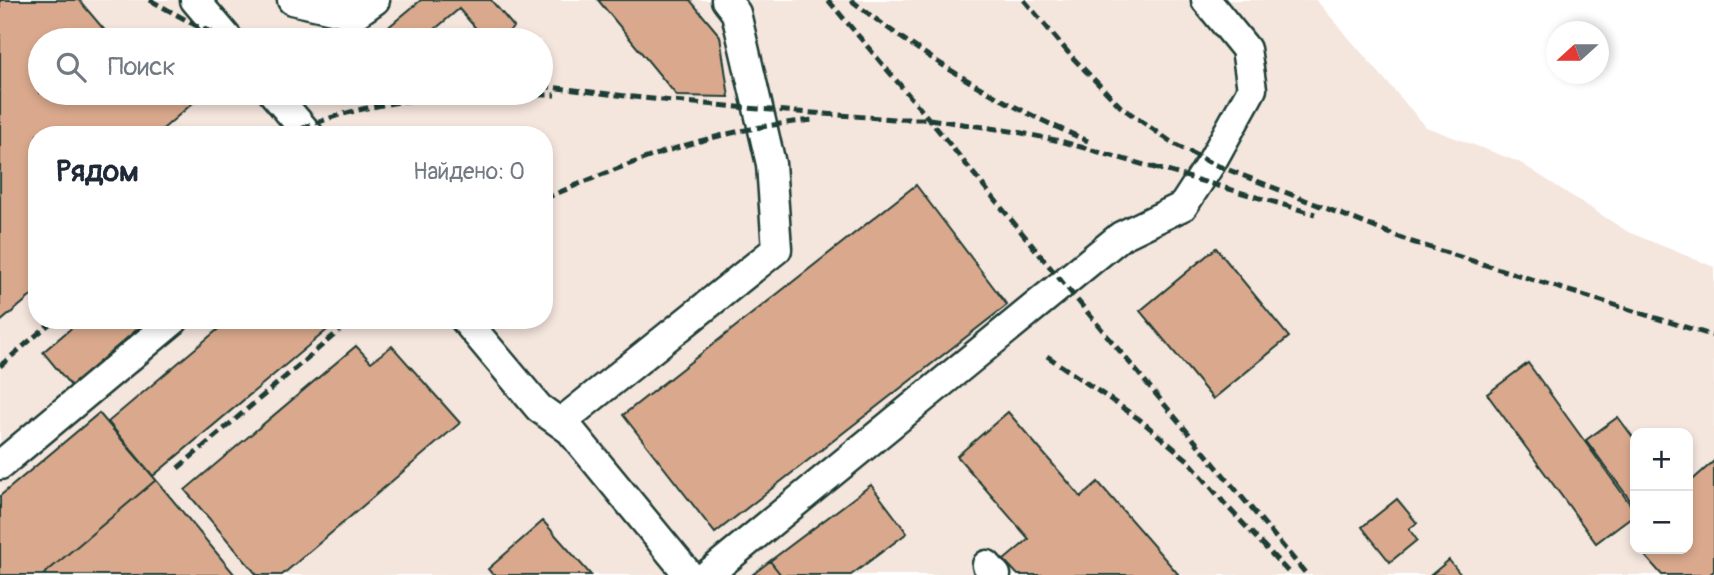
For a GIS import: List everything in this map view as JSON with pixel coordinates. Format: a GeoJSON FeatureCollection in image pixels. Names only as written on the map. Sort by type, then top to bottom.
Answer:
{"type":"FeatureCollection","features":[{"type":"Feature","properties":{"kind":"lane"},"geometry":{"type":"LineString","coordinates":[[292,0],[355,14],[375,0]]}},
{"type":"Feature","properties":{"kind":"lane"},"geometry":{"type":"LineString","coordinates":[[560,423],[777,249],[771,163],[736,13],[726,0]]}},
{"type":"Feature","properties":{"kind":"lane"},"geometry":{"type":"LineString","coordinates":[[706,575],[1121,236],[1183,206],[1211,163],[1252,89],[1246,49],[1206,0]]}},
{"type":"Feature","properties":{"kind":"lane"},"geometry":{"type":"LineString","coordinates":[[208,5],[222,28]]}},
{"type":"Feature","properties":{"kind":"lane"},"geometry":{"type":"LineString","coordinates":[[283,105],[301,126]]}},
{"type":"Feature","properties":{"kind":"lane"},"geometry":{"type":"LineString","coordinates":[[0,465],[163,329]]}},
{"type":"Feature","properties":{"kind":"lane"},"geometry":{"type":"LineString","coordinates":[[473,329],[539,408],[570,430],[689,575]]}},
{"type":"Feature","properties":{"kind":"shaded area"},"geometry":{"type":"Polygon","coordinates":[[[0,0],[1316,0],[1426,127],[1519,162],[1628,232],[1714,267],[1714,575],[0,575],[0,0]]]}},
{"type":"Feature","properties":{"kind":"building"},"geometry":{"type":"Polygon","coordinates":[[[0,0],[79,0],[103,28],[28,28],[28,105],[191,105],[166,126],[28,126],[28,299],[0,322],[0,0]]]}},
{"type":"Feature","properties":{"kind":"building"},"geometry":{"type":"Polygon","coordinates":[[[421,0],[491,0],[514,27],[476,28],[459,9],[436,28],[387,28],[421,0]]]}},
{"type":"Feature","properties":{"kind":"building"},"geometry":{"type":"Polygon","coordinates":[[[598,0],[690,0],[720,36],[729,97],[677,96],[598,0]]]}},
{"type":"Feature","properties":{"kind":"building"},"geometry":{"type":"Polygon","coordinates":[[[916,185],[1007,305],[715,533],[623,415],[916,185]]]}},
{"type":"Feature","properties":{"kind":"building"},"geometry":{"type":"Polygon","coordinates":[[[1216,248],[1289,337],[1213,399],[1140,311],[1216,248]]]}},
{"type":"Feature","properties":{"kind":"building"},"geometry":{"type":"Polygon","coordinates":[[[70,329],[138,329],[71,386],[43,352],[70,329]]]}},
{"type":"Feature","properties":{"kind":"building"},"geometry":{"type":"Polygon","coordinates":[[[218,329],[328,329],[153,476],[108,422],[218,329]]]}},
{"type":"Feature","properties":{"kind":"building"},"geometry":{"type":"Polygon","coordinates":[[[356,346],[371,362],[392,346],[460,423],[282,575],[257,575],[185,490],[356,346]]]}},
{"type":"Feature","properties":{"kind":"building"},"geometry":{"type":"Polygon","coordinates":[[[1528,363],[1630,504],[1630,518],[1596,543],[1487,394],[1528,363]]]}},
{"type":"Feature","properties":{"kind":"building"},"geometry":{"type":"Polygon","coordinates":[[[1008,412],[1081,497],[1098,482],[1179,575],[1018,575],[1004,560],[1029,539],[957,456],[1008,412]]]}},
{"type":"Feature","properties":{"kind":"building"},"geometry":{"type":"Polygon","coordinates":[[[99,413],[156,480],[43,575],[0,575],[0,496],[99,413]]]}},
{"type":"Feature","properties":{"kind":"building"},"geometry":{"type":"Polygon","coordinates":[[[1618,417],[1630,433],[1630,500],[1586,440],[1618,417]]]}},
{"type":"Feature","properties":{"kind":"building"},"geometry":{"type":"Polygon","coordinates":[[[1714,461],[1714,571],[1709,575],[1662,575],[1643,554],[1693,554],[1693,480],[1714,461]]]}},
{"type":"Feature","properties":{"kind":"building"},"geometry":{"type":"Polygon","coordinates":[[[156,480],[235,575],[43,575],[156,480]]]}},
{"type":"Feature","properties":{"kind":"building"},"geometry":{"type":"Polygon","coordinates":[[[871,485],[907,533],[851,575],[781,575],[770,561],[871,485]]]}},
{"type":"Feature","properties":{"kind":"building"},"geometry":{"type":"Polygon","coordinates":[[[1397,499],[1417,523],[1409,529],[1417,540],[1390,562],[1362,527],[1397,499]]]}},
{"type":"Feature","properties":{"kind":"building"},"geometry":{"type":"Polygon","coordinates":[[[543,521],[591,575],[493,575],[488,569],[543,521]]]}},
{"type":"Feature","properties":{"kind":"building"},"geometry":{"type":"Polygon","coordinates":[[[1449,560],[1461,575],[1431,575],[1449,560]]]}},
{"type":"Feature","properties":{"kind":"building"},"geometry":{"type":"Polygon","coordinates":[[[770,561],[781,575],[752,575],[770,561]]]}},
{"type":"Feature","properties":{"kind":"railway"},"geometry":{"type":"LineString","coordinates":[[150,0],[202,28]]}},
{"type":"Feature","properties":{"kind":"railway"},"geometry":{"type":"LineString","coordinates":[[828,0],[1307,575]]}},
{"type":"Feature","properties":{"kind":"railway"},"geometry":{"type":"LineString","coordinates":[[851,0],[965,79],[1025,112],[1088,141]]}},
{"type":"Feature","properties":{"kind":"railway"},"geometry":{"type":"LineString","coordinates":[[1024,0],[1072,57],[1121,107],[1174,144],[1211,163],[1412,242],[1714,336]]}},
{"type":"Feature","properties":{"kind":"railway"},"geometry":{"type":"LineString","coordinates":[[553,87],[759,109],[893,119],[929,119],[1060,141],[1162,170]]}},
{"type":"Feature","properties":{"kind":"railway"},"geometry":{"type":"LineString","coordinates":[[309,126],[385,105]]}},
{"type":"Feature","properties":{"kind":"railway"},"geometry":{"type":"LineString","coordinates":[[553,195],[643,159],[711,138],[816,120]]}},
{"type":"Feature","properties":{"kind":"railway"},"geometry":{"type":"LineString","coordinates":[[1153,167],[1315,214]]}},
{"type":"Feature","properties":{"kind":"railway"},"geometry":{"type":"LineString","coordinates":[[0,366],[43,329]]}},
{"type":"Feature","properties":{"kind":"railway"},"geometry":{"type":"LineString","coordinates":[[178,468],[341,329]]}},
{"type":"Feature","properties":{"kind":"railway"},"geometry":{"type":"LineString","coordinates":[[1047,356],[1139,419],[1188,460],[1291,575]]}}]}
